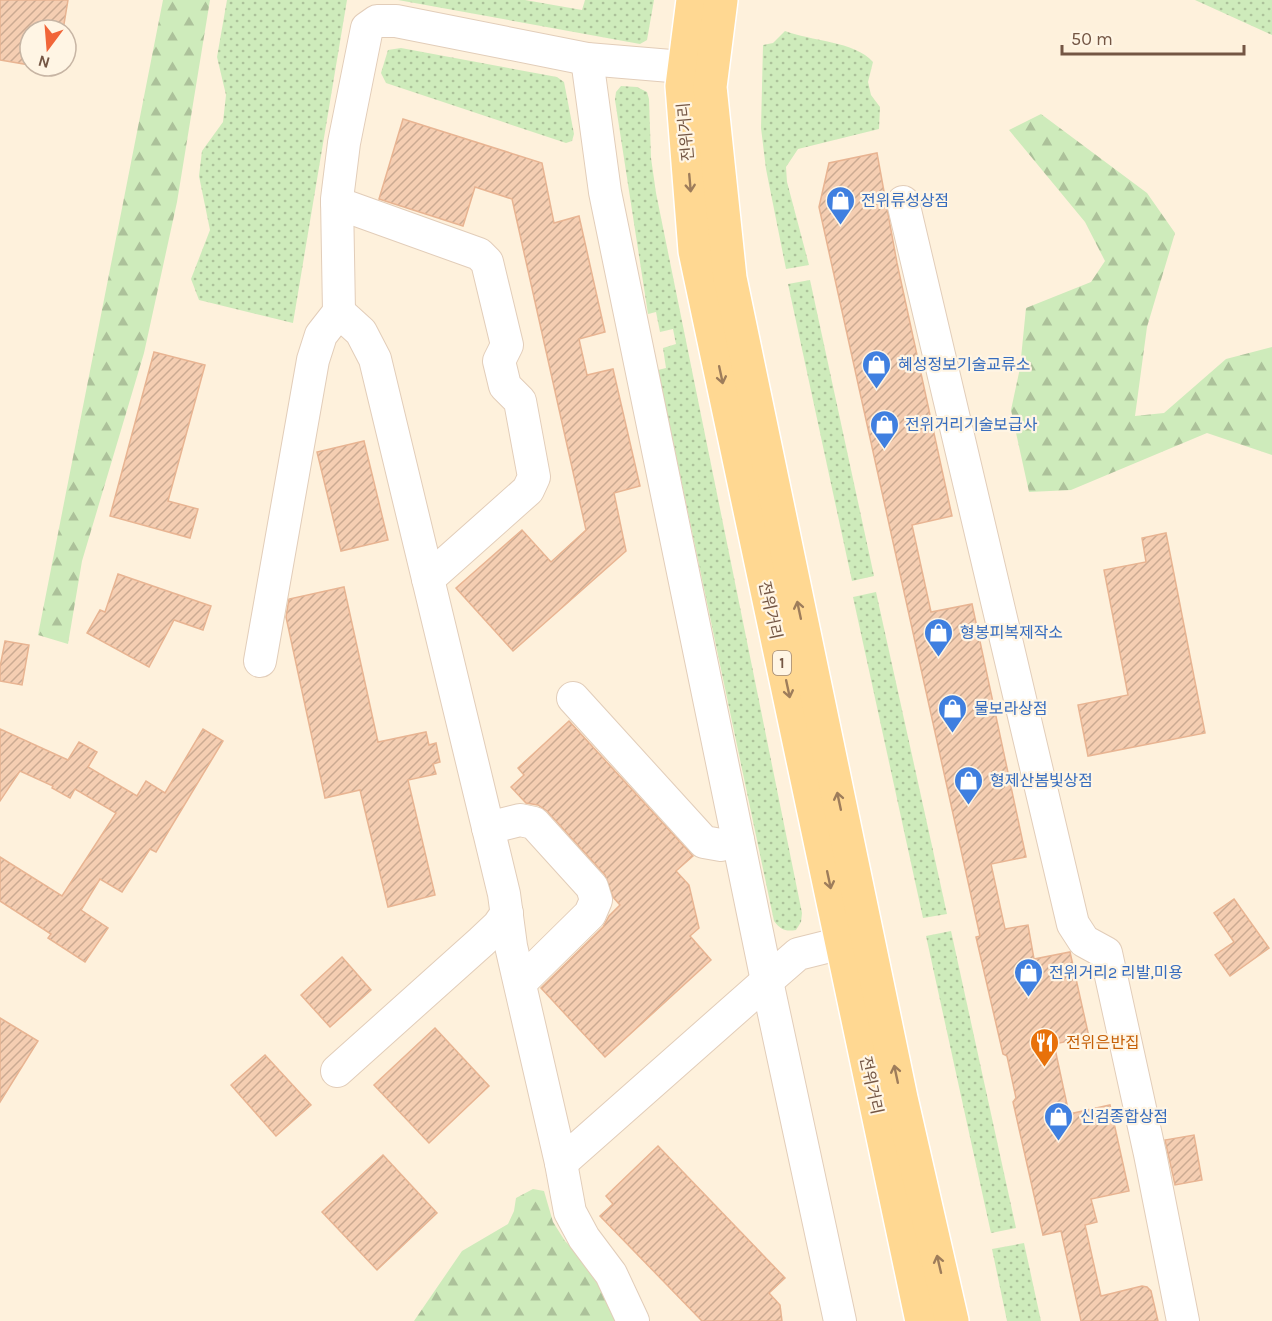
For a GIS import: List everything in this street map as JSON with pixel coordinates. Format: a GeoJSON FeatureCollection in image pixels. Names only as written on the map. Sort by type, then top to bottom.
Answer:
{"type":"FeatureCollection","features":[{"type":"Feature","properties":{"kind":"main road","name":"전위거리"},"geometry":{"type":"LineString","coordinates":[[693,0],[682,86],[695,251],[922,1321]]}},
{"type":"Feature","properties":{"kind":"main road","name":"전위거리"},"geometry":{"type":"LineString","coordinates":[[721,0],[710,87],[730,278],[899,1086],[952,1321]]}},
{"type":"Feature","properties":{"kind":"street"},"geometry":{"type":"LineString","coordinates":[[260,661],[313,360],[321,335],[339,312],[337,203],[344,143],[367,28],[377,21],[396,21],[587,59],[683,67]]}},
{"type":"Feature","properties":{"kind":"street"},"geometry":{"type":"LineString","coordinates":[[587,59],[605,192],[767,981],[840,1321]]}},
{"type":"Feature","properties":{"kind":"street"},"geometry":{"type":"LineString","coordinates":[[903,202],[1072,924],[1084,941],[1106,952],[1150,1154],[1183,1321]]}},
{"type":"Feature","properties":{"kind":"street"},"geometry":{"type":"LineString","coordinates":[[337,203],[479,254],[487,262],[507,345],[499,361],[505,386],[520,401],[534,477],[528,490],[428,579]]}},
{"type":"Feature","properties":{"kind":"street"},"geometry":{"type":"LineString","coordinates":[[339,312],[361,332],[375,359],[504,894],[511,946],[521,982],[570,1212],[584,1238],[611,1274],[633,1321]]}},
{"type":"Feature","properties":{"kind":"street"},"geometry":{"type":"LineString","coordinates":[[573,698],[704,842],[721,846],[738,840]]}},
{"type":"Feature","properties":{"kind":"street"},"geometry":{"type":"LineString","coordinates":[[488,828],[520,820],[534,823],[592,887],[596,900],[590,914],[521,982]]}},
{"type":"Feature","properties":{"kind":"street"},"geometry":{"type":"LineString","coordinates":[[337,1071],[481,942],[498,926],[507,913]]}},
{"type":"Feature","properties":{"kind":"street"},"geometry":{"type":"LineString","coordinates":[[561,1163],[798,954],[842,943]]}},
{"type":"Feature","properties":{"kind":"green space"},"geometry":{"type":"Polygon","coordinates":[[[163,0],[210,0],[177,202],[144,353],[82,561],[68,644],[38,635],[163,0]]]}},
{"type":"Feature","properties":{"kind":"green space"},"geometry":{"type":"Polygon","coordinates":[[[227,0],[347,0],[293,323],[199,300],[191,279],[210,230],[199,176],[202,151],[223,122],[226,95],[217,57],[227,0]]]}},
{"type":"Feature","properties":{"kind":"green space"},"geometry":{"type":"Polygon","coordinates":[[[398,0],[525,0],[582,10],[585,0],[654,0],[647,40],[640,44],[398,0]]]}},
{"type":"Feature","properties":{"kind":"green space"},"geometry":{"type":"Polygon","coordinates":[[[1195,0],[1272,0],[1272,35],[1195,0]]]}},
{"type":"Feature","properties":{"kind":"green space"},"geometry":{"type":"Polygon","coordinates":[[[785,31],[844,46],[865,55],[873,62],[868,82],[871,95],[880,107],[879,129],[798,149],[786,167],[787,182],[809,265],[786,269],[766,169],[761,128],[763,45],[773,43],[785,31]]]}},
{"type":"Feature","properties":{"kind":"green space"},"geometry":{"type":"Polygon","coordinates":[[[401,48],[557,77],[564,82],[574,134],[572,141],[566,143],[386,83],[381,73],[388,50],[401,48]]]}},
{"type":"Feature","properties":{"kind":"green space"},"geometry":{"type":"Polygon","coordinates":[[[621,86],[637,87],[647,92],[649,99],[651,158],[656,193],[802,913],[801,922],[796,930],[783,929],[774,921],[658,370],[666,368],[663,348],[676,344],[673,329],[660,332],[656,312],[648,314],[615,100],[616,92],[621,86]]]}},
{"type":"Feature","properties":{"kind":"green space"},"geometry":{"type":"Polygon","coordinates":[[[1041,114],[1147,193],[1175,233],[1147,327],[1135,416],[1164,413],[1226,359],[1272,347],[1272,455],[1207,433],[1071,490],[1029,492],[1011,410],[1020,368],[1026,308],[1091,282],[1105,261],[1085,222],[1009,130],[1041,114]]]}},
{"type":"Feature","properties":{"kind":"green space"},"geometry":{"type":"Polygon","coordinates":[[[810,280],[874,576],[852,581],[788,284],[810,280]]]}},
{"type":"Feature","properties":{"kind":"green space"},"geometry":{"type":"Polygon","coordinates":[[[876,592],[947,914],[923,918],[853,597],[876,592]]]}},
{"type":"Feature","properties":{"kind":"green space"},"geometry":{"type":"Polygon","coordinates":[[[951,931],[1016,1228],[991,1233],[926,936],[951,931]]]}},
{"type":"Feature","properties":{"kind":"green space"},"geometry":{"type":"Polygon","coordinates":[[[533,1189],[544,1191],[553,1222],[599,1284],[615,1321],[414,1321],[462,1251],[508,1224],[514,1211],[516,1198],[533,1189]]]}},
{"type":"Feature","properties":{"kind":"green space"},"geometry":{"type":"Polygon","coordinates":[[[1024,1243],[1041,1321],[1007,1321],[992,1249],[1024,1243]]]}},
{"type":"Feature","properties":{"kind":"building"},"geometry":{"type":"Polygon","coordinates":[[[0,0],[68,0],[65,18],[18,18],[18,63],[0,60],[0,0]]]}},
{"type":"Feature","properties":{"kind":"building"},"geometry":{"type":"Polygon","coordinates":[[[403,119],[542,163],[554,223],[579,216],[605,332],[579,339],[587,375],[613,369],[640,486],[614,493],[626,551],[513,651],[456,588],[522,530],[551,562],[586,530],[512,199],[475,187],[463,226],[379,199],[403,119]]]}},
{"type":"Feature","properties":{"kind":"building"},"geometry":{"type":"Polygon","coordinates":[[[877,153],[897,263],[952,516],[912,525],[931,612],[972,604],[1026,857],[991,864],[1005,929],[1028,925],[1034,959],[1070,952],[1089,1037],[1054,1044],[1069,1114],[1110,1105],[1129,1191],[1091,1199],[1097,1222],[1085,1225],[1101,1296],[1142,1286],[1147,1287],[1151,1291],[1158,1321],[1081,1321],[1061,1231],[1043,1235],[1013,1102],[1016,1098],[1007,1056],[1003,1054],[976,937],[980,936],[819,207],[829,163],[877,153]]]}},
{"type":"Feature","properties":{"kind":"building"},"geometry":{"type":"Polygon","coordinates":[[[154,352],[205,365],[168,501],[198,509],[190,538],[110,516],[154,352]]]}},
{"type":"Feature","properties":{"kind":"building"},"geometry":{"type":"Polygon","coordinates":[[[364,441],[388,540],[341,551],[317,452],[364,441]]]}},
{"type":"Feature","properties":{"kind":"building"},"geometry":{"type":"Polygon","coordinates":[[[1166,533],[1205,733],[1088,756],[1078,705],[1128,695],[1104,570],[1146,562],[1142,538],[1166,533]]]}},
{"type":"Feature","properties":{"kind":"building"},"geometry":{"type":"Polygon","coordinates":[[[118,574],[211,606],[203,630],[174,620],[149,667],[87,633],[100,610],[105,612],[118,574]]]}},
{"type":"Feature","properties":{"kind":"building"},"geometry":{"type":"Polygon","coordinates":[[[344,587],[378,742],[426,732],[429,745],[436,743],[440,762],[433,764],[436,774],[408,780],[435,895],[388,907],[360,790],[325,798],[286,617],[289,599],[344,587]]]}},
{"type":"Feature","properties":{"kind":"building"},"geometry":{"type":"Polygon","coordinates":[[[5,641],[29,645],[22,685],[0,681],[5,641]]]}},
{"type":"Feature","properties":{"kind":"building"},"geometry":{"type":"Polygon","coordinates":[[[569,721],[693,856],[676,871],[689,885],[699,928],[690,936],[711,960],[605,1057],[541,988],[603,927],[609,916],[620,905],[613,897],[605,875],[547,811],[538,805],[526,803],[511,787],[524,775],[518,768],[569,721]]]}},
{"type":"Feature","properties":{"kind":"building"},"geometry":{"type":"Polygon","coordinates":[[[0,729],[68,760],[79,742],[97,752],[88,767],[137,796],[146,781],[165,793],[203,729],[223,741],[156,852],[150,849],[122,892],[100,879],[81,910],[108,928],[85,962],[48,938],[51,934],[0,901],[0,857],[62,896],[116,813],[75,789],[70,798],[52,788],[53,786],[20,771],[0,801],[0,729]]]}},
{"type":"Feature","properties":{"kind":"building"},"geometry":{"type":"Polygon","coordinates":[[[1234,899],[1269,948],[1230,976],[1215,955],[1234,942],[1214,913],[1234,899]]]}},
{"type":"Feature","properties":{"kind":"building"},"geometry":{"type":"Polygon","coordinates":[[[342,957],[371,990],[330,1027],[301,995],[342,957]]]}},
{"type":"Feature","properties":{"kind":"building"},"geometry":{"type":"Polygon","coordinates":[[[0,1018],[38,1041],[0,1102],[0,1018]]]}},
{"type":"Feature","properties":{"kind":"building"},"geometry":{"type":"Polygon","coordinates":[[[435,1028],[489,1086],[429,1143],[374,1085],[435,1028]]]}},
{"type":"Feature","properties":{"kind":"building"},"geometry":{"type":"Polygon","coordinates":[[[265,1055],[311,1105],[276,1136],[231,1085],[265,1055]]]}},
{"type":"Feature","properties":{"kind":"building"},"geometry":{"type":"Polygon","coordinates":[[[1194,1135],[1202,1180],[1175,1185],[1165,1140],[1194,1135]]]}},
{"type":"Feature","properties":{"kind":"building"},"geometry":{"type":"Polygon","coordinates":[[[658,1146],[785,1278],[769,1293],[780,1305],[782,1321],[702,1321],[600,1216],[613,1204],[606,1196],[658,1146]]]}},
{"type":"Feature","properties":{"kind":"building"},"geometry":{"type":"Polygon","coordinates":[[[383,1155],[437,1213],[377,1270],[322,1212],[383,1155]]]}},
{"type":"Feature","properties":{"kind":"place","name":"전위류성상점"},"geometry":{"type":"Point","coordinates":[840,226]}},
{"type":"Feature","properties":{"kind":"place","name":"혜성정보기술교류소"},"geometry":{"type":"Point","coordinates":[877,390]}},
{"type":"Feature","properties":{"kind":"place","name":"전위거리기술보급사"},"geometry":{"type":"Point","coordinates":[884,450]}},
{"type":"Feature","properties":{"kind":"place","name":"형봉피복제작소"},"geometry":{"type":"Point","coordinates":[939,658]}},
{"type":"Feature","properties":{"kind":"place","name":"물보라상점"},"geometry":{"type":"Point","coordinates":[953,734]}},
{"type":"Feature","properties":{"kind":"place","name":"형제산봄빛상점"},"geometry":{"type":"Point","coordinates":[969,806]}},
{"type":"Feature","properties":{"kind":"place","name":"전위거리2 리발,미용"},"geometry":{"type":"Point","coordinates":[1028,998]}},
{"type":"Feature","properties":{"kind":"place","name":"전위은반집"},"geometry":{"type":"Point","coordinates":[1045,1068]}},
{"type":"Feature","properties":{"kind":"place","name":"신검종합상점"},"geometry":{"type":"Point","coordinates":[1059,1142]}}]}
